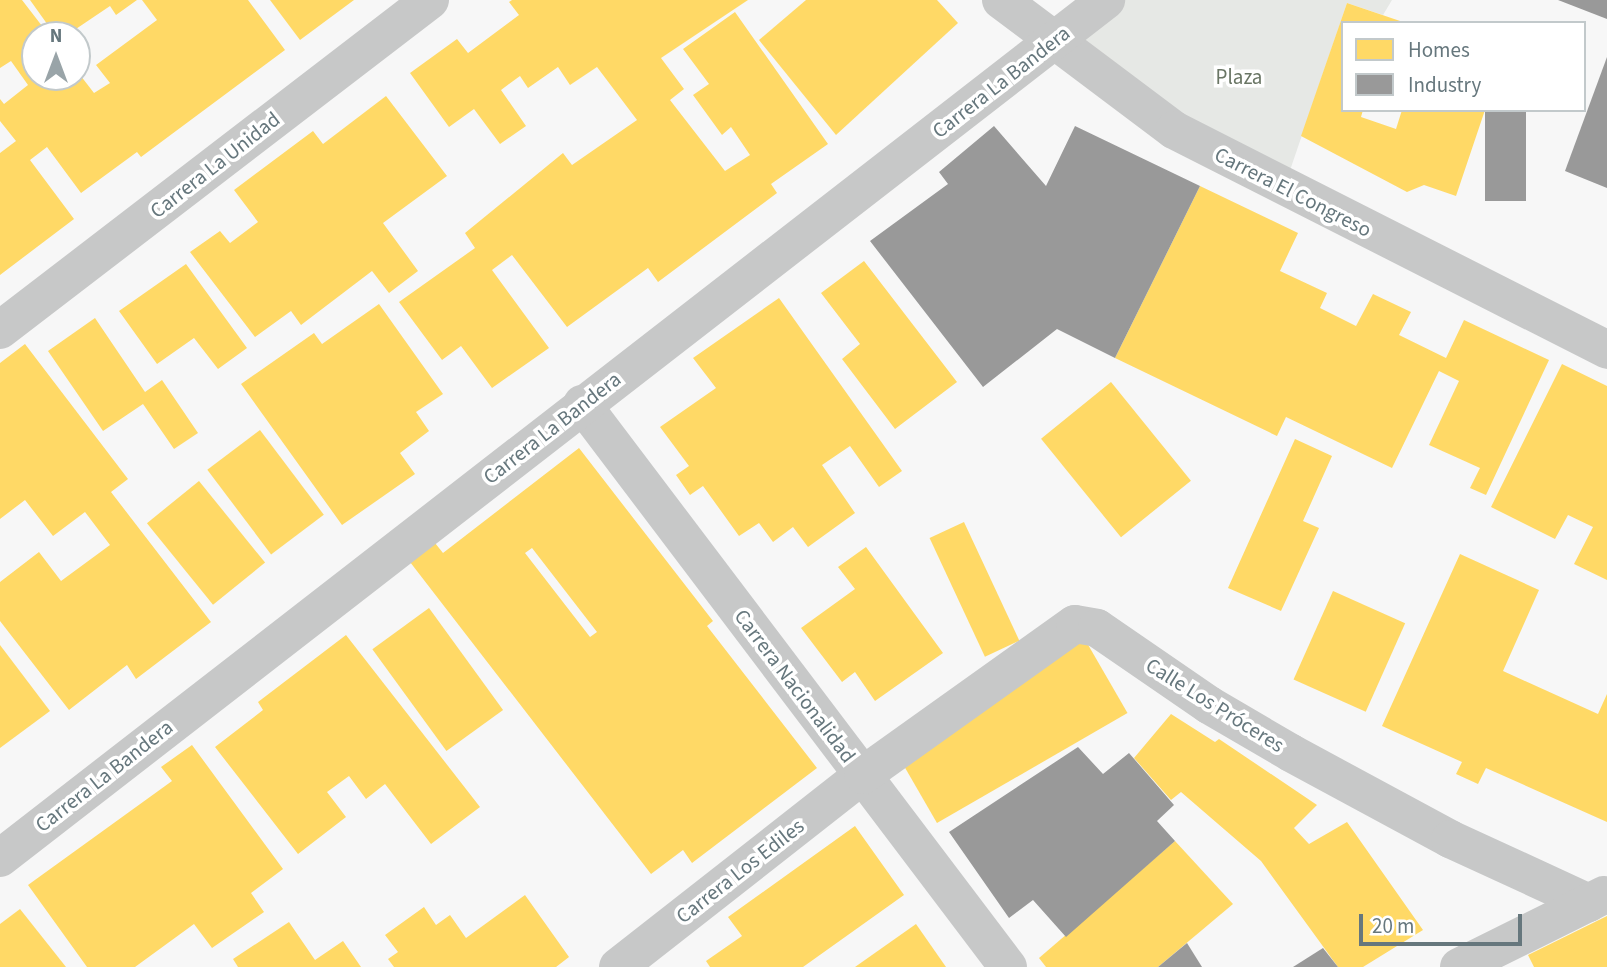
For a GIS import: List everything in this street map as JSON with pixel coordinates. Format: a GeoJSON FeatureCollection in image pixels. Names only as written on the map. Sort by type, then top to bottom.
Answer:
{"type":"FeatureCollection","features":[{"type":"Feature","properties":{"kind":"street","name":"Carrera La Unidad"},"geometry":{"type":"LineString","coordinates":[[0,330],[430,0]]}},
{"type":"Feature","properties":{"kind":"street","name":"Carrera El Congreso"},"geometry":{"type":"LineString","coordinates":[[1001,0],[1174,130],[1607,350]]}},
{"type":"Feature","properties":{"kind":"street","name":"Carrera La Bandera"},"geometry":{"type":"LineString","coordinates":[[0,858],[1106,0]]}},
{"type":"Feature","properties":{"kind":"street","name":"Carrera Nacionalidad"},"geometry":{"type":"LineString","coordinates":[[582,404],[1008,967]]}},
{"type":"Feature","properties":{"kind":"street","name":"Calle Los Próceres"},"geometry":{"type":"LineString","coordinates":[[863,775],[1058,635],[1075,624],[1085,624],[1291,753],[1450,839],[1598,898]]}},
{"type":"Feature","properties":{"kind":"street","name":"Carrera Los Ediles"},"geometry":{"type":"LineString","coordinates":[[618,967],[863,775]]}},
{"type":"Feature","properties":{"kind":"street"},"geometry":{"type":"LineString","coordinates":[[1459,967],[1598,898]]}},
{"type":"Feature","properties":{"kind":"green space","name":"Plaza"},"geometry":{"type":"Polygon","coordinates":[[[1106,0],[1392,0],[1383,15],[1347,3],[1284,188],[1053,41],[1106,0]]]}},
{"type":"Feature","properties":{"kind":"building: Homes"},"geometry":{"type":"Polygon","coordinates":[[[0,0],[22,0],[38,21],[21,21],[21,75],[11,61],[0,68],[0,0]]]}},
{"type":"Feature","properties":{"kind":"building: Homes"},"geometry":{"type":"Polygon","coordinates":[[[30,0],[137,0],[116,15],[110,6],[88,21],[45,21],[30,0]]]}},
{"type":"Feature","properties":{"kind":"building: Homes"},"geometry":{"type":"Polygon","coordinates":[[[142,0],[248,0],[285,50],[141,157],[137,152],[81,193],[47,147],[30,160],[74,219],[0,275],[0,153],[16,141],[0,121],[0,99],[4,104],[21,91],[91,89],[94,93],[110,83],[96,65],[157,20],[142,0]]]}},
{"type":"Feature","properties":{"kind":"building: Homes"},"geometry":{"type":"Polygon","coordinates":[[[270,0],[354,0],[300,40],[270,0]]]}},
{"type":"Feature","properties":{"kind":"building: Homes"},"geometry":{"type":"Polygon","coordinates":[[[748,0],[661,58],[684,89],[670,100],[725,171],[750,155],[731,127],[722,135],[693,95],[709,84],[683,49],[735,12],[828,144],[771,184],[777,193],[658,282],[648,268],[567,327],[512,255],[492,270],[549,348],[492,388],[461,346],[442,360],[399,302],[475,248],[465,233],[563,153],[572,165],[637,120],[597,67],[570,85],[558,67],[528,88],[520,76],[501,90],[526,126],[500,144],[474,109],[449,127],[410,73],[457,39],[468,53],[519,15],[509,2],[748,0]]]}},
{"type":"Feature","properties":{"kind":"building: Homes"},"geometry":{"type":"Polygon","coordinates":[[[806,0],[937,0],[958,23],[836,135],[759,40],[806,0]]]}},
{"type":"Feature","properties":{"kind":"building: Homes"},"geometry":{"type":"Polygon","coordinates":[[[1347,3],[1400,21],[1341,21],[1341,112],[1362,112],[1361,117],[1396,129],[1401,112],[1484,112],[1456,196],[1424,185],[1407,192],[1301,136],[1347,3]]]}},
{"type":"Feature","properties":{"kind":"building: Homes"},"geometry":{"type":"Polygon","coordinates":[[[386,96],[447,176],[383,223],[418,271],[389,293],[372,271],[301,325],[291,311],[255,337],[190,252],[220,231],[230,243],[258,222],[234,190],[313,131],[323,144],[386,96]]]}},
{"type":"Feature","properties":{"kind":"building: Homes"},"geometry":{"type":"Polygon","coordinates":[[[1200,186],[1298,233],[1280,271],[1327,293],[1320,308],[1356,326],[1373,294],[1411,312],[1399,335],[1446,358],[1464,320],[1549,360],[1486,495],[1470,488],[1480,468],[1429,445],[1459,381],[1439,371],[1392,468],[1286,417],[1277,436],[1115,358],[1200,186]]]}},
{"type":"Feature","properties":{"kind":"building: Homes"},"geometry":{"type":"Polygon","coordinates":[[[864,261],[957,382],[895,429],[842,359],[860,344],[821,293],[864,261]]]}},
{"type":"Feature","properties":{"kind":"building: Homes"},"geometry":{"type":"Polygon","coordinates":[[[186,264],[247,348],[218,369],[194,338],[157,364],[119,311],[186,264]]]}},
{"type":"Feature","properties":{"kind":"building: Homes"},"geometry":{"type":"Polygon","coordinates":[[[779,298],[902,471],[879,487],[850,446],[822,465],[855,513],[808,547],[793,527],[773,542],[759,523],[739,536],[703,486],[690,495],[676,475],[689,466],[660,427],[716,388],[693,358],[779,298]]]}},
{"type":"Feature","properties":{"kind":"building: Homes"},"geometry":{"type":"Polygon","coordinates":[[[379,304],[443,394],[416,412],[429,431],[400,453],[415,474],[342,525],[241,384],[314,333],[322,344],[379,304]]]}},
{"type":"Feature","properties":{"kind":"building: Homes"},"geometry":{"type":"Polygon","coordinates":[[[95,318],[145,392],[162,380],[198,433],[174,449],[143,404],[103,431],[48,351],[95,318]]]}},
{"type":"Feature","properties":{"kind":"building: Homes"},"geometry":{"type":"Polygon","coordinates":[[[25,344],[128,479],[111,492],[211,622],[136,679],[127,665],[69,710],[0,621],[0,582],[39,552],[61,581],[110,545],[85,512],[53,536],[25,500],[0,519],[0,363],[25,344]]]}},
{"type":"Feature","properties":{"kind":"building: Homes"},"geometry":{"type":"Polygon","coordinates":[[[1562,364],[1607,386],[1607,580],[1574,564],[1593,527],[1568,515],[1555,539],[1491,507],[1562,364]]]}},
{"type":"Feature","properties":{"kind":"building: Homes"},"geometry":{"type":"Polygon","coordinates":[[[1111,382],[1191,481],[1121,537],[1041,439],[1111,382]]]}},
{"type":"Feature","properties":{"kind":"building: Homes"},"geometry":{"type":"Polygon","coordinates":[[[260,430],[324,515],[271,554],[207,470],[260,430]]]}},
{"type":"Feature","properties":{"kind":"building: Homes"},"geometry":{"type":"Polygon","coordinates":[[[1295,439],[1332,456],[1303,521],[1319,528],[1281,611],[1228,588],[1295,439]]]}},
{"type":"Feature","properties":{"kind":"building: Homes"},"geometry":{"type":"Polygon","coordinates":[[[579,448],[713,621],[707,626],[817,768],[692,863],[683,850],[651,874],[410,562],[435,543],[443,553],[579,448]],[[532,548],[525,553],[590,637],[597,632],[532,548]]]}},
{"type":"Feature","properties":{"kind":"building: Homes"},"geometry":{"type":"Polygon","coordinates":[[[199,481],[265,563],[213,605],[147,523],[199,481]]]}},
{"type":"Feature","properties":{"kind":"building: Homes"},"geometry":{"type":"Polygon","coordinates":[[[964,522],[1019,641],[985,657],[930,538],[964,522]]]}},
{"type":"Feature","properties":{"kind":"building: Homes"},"geometry":{"type":"Polygon","coordinates":[[[866,547],[943,653],[875,701],[855,672],[842,682],[801,628],[855,589],[838,567],[866,547]]]}},
{"type":"Feature","properties":{"kind":"building: Homes"},"geometry":{"type":"Polygon","coordinates":[[[1460,554],[1539,590],[1503,671],[1598,714],[1607,694],[1607,822],[1486,768],[1478,784],[1456,774],[1462,762],[1382,726],[1460,554]]]}},
{"type":"Feature","properties":{"kind":"building: Homes"},"geometry":{"type":"Polygon","coordinates":[[[1333,591],[1405,623],[1366,712],[1294,680],[1333,591]]]}},
{"type":"Feature","properties":{"kind":"building: Homes"},"geometry":{"type":"Polygon","coordinates":[[[429,608],[503,710],[446,751],[372,649],[429,608]]]}},
{"type":"Feature","properties":{"kind":"building: Homes"},"geometry":{"type":"Polygon","coordinates":[[[346,635],[480,807],[431,844],[385,784],[366,799],[349,776],[327,792],[346,817],[298,854],[215,747],[263,710],[258,702],[346,635]]]}},
{"type":"Feature","properties":{"kind":"building: Homes"},"geometry":{"type":"Polygon","coordinates":[[[1083,636],[1128,713],[937,823],[892,746],[1083,636]]]}},
{"type":"Feature","properties":{"kind":"building: Homes"},"geometry":{"type":"Polygon","coordinates":[[[0,645],[50,711],[0,748],[0,645]]]}},
{"type":"Feature","properties":{"kind":"building: Homes"},"geometry":{"type":"Polygon","coordinates":[[[1171,714],[1215,742],[1219,739],[1317,805],[1294,828],[1309,844],[1347,822],[1423,930],[1363,967],[1338,967],[1261,861],[1181,792],[1171,800],[1134,758],[1171,714]]]}},
{"type":"Feature","properties":{"kind":"building: Homes"},"geometry":{"type":"Polygon","coordinates":[[[192,745],[283,869],[251,893],[264,912],[212,948],[194,924],[135,967],[87,967],[28,885],[172,781],[161,767],[192,745]]]}},
{"type":"Feature","properties":{"kind":"building: Homes"},"geometry":{"type":"Polygon","coordinates":[[[855,826],[904,895],[803,967],[710,967],[706,961],[742,936],[728,917],[855,826]]]}},
{"type":"Feature","properties":{"kind":"building: Homes"},"geometry":{"type":"Polygon","coordinates":[[[1175,841],[1233,904],[1158,967],[1046,967],[1039,958],[1175,841]]]}},
{"type":"Feature","properties":{"kind":"building: Homes"},"geometry":{"type":"Polygon","coordinates":[[[525,895],[569,957],[556,967],[394,967],[388,959],[398,952],[385,935],[424,907],[436,925],[450,915],[466,938],[525,895]]]}},
{"type":"Feature","properties":{"kind":"building: Homes"},"geometry":{"type":"Polygon","coordinates":[[[20,909],[66,967],[0,967],[0,924],[20,909]]]}},
{"type":"Feature","properties":{"kind":"building: Homes"},"geometry":{"type":"Polygon","coordinates":[[[1607,916],[1607,967],[1534,967],[1528,955],[1607,916]]]}},
{"type":"Feature","properties":{"kind":"building: Homes"},"geometry":{"type":"Polygon","coordinates":[[[289,922],[315,960],[343,941],[361,967],[238,967],[233,959],[289,922]]]}},
{"type":"Feature","properties":{"kind":"building: Homes"},"geometry":{"type":"Polygon","coordinates":[[[916,924],[946,967],[855,967],[916,924]]]}},
{"type":"Feature","properties":{"kind":"building: Industry"},"geometry":{"type":"Polygon","coordinates":[[[1558,0],[1607,0],[1607,19],[1558,0]]]}},
{"type":"Feature","properties":{"kind":"building: Industry"},"geometry":{"type":"Polygon","coordinates":[[[1607,57],[1607,188],[1565,171],[1607,57]]]}},
{"type":"Feature","properties":{"kind":"building: Industry"},"geometry":{"type":"Polygon","coordinates":[[[1485,112],[1526,112],[1526,201],[1485,201],[1485,112]]]}},
{"type":"Feature","properties":{"kind":"building: Industry"},"geometry":{"type":"Polygon","coordinates":[[[994,126],[1046,186],[1075,126],[1200,186],[1115,358],[1057,329],[983,387],[870,241],[948,184],[939,172],[994,126]]]}},
{"type":"Feature","properties":{"kind":"building: Industry"},"geometry":{"type":"Polygon","coordinates":[[[1078,747],[1103,774],[1129,753],[1174,805],[1157,821],[1175,841],[1066,937],[1033,900],[1009,918],[949,832],[1078,747]]]}},
{"type":"Feature","properties":{"kind":"building: Industry"},"geometry":{"type":"Polygon","coordinates":[[[1187,943],[1202,967],[1158,967],[1187,943]]]}},
{"type":"Feature","properties":{"kind":"building: Industry"},"geometry":{"type":"Polygon","coordinates":[[[1323,948],[1338,967],[1293,967],[1323,948]]]}}]}
